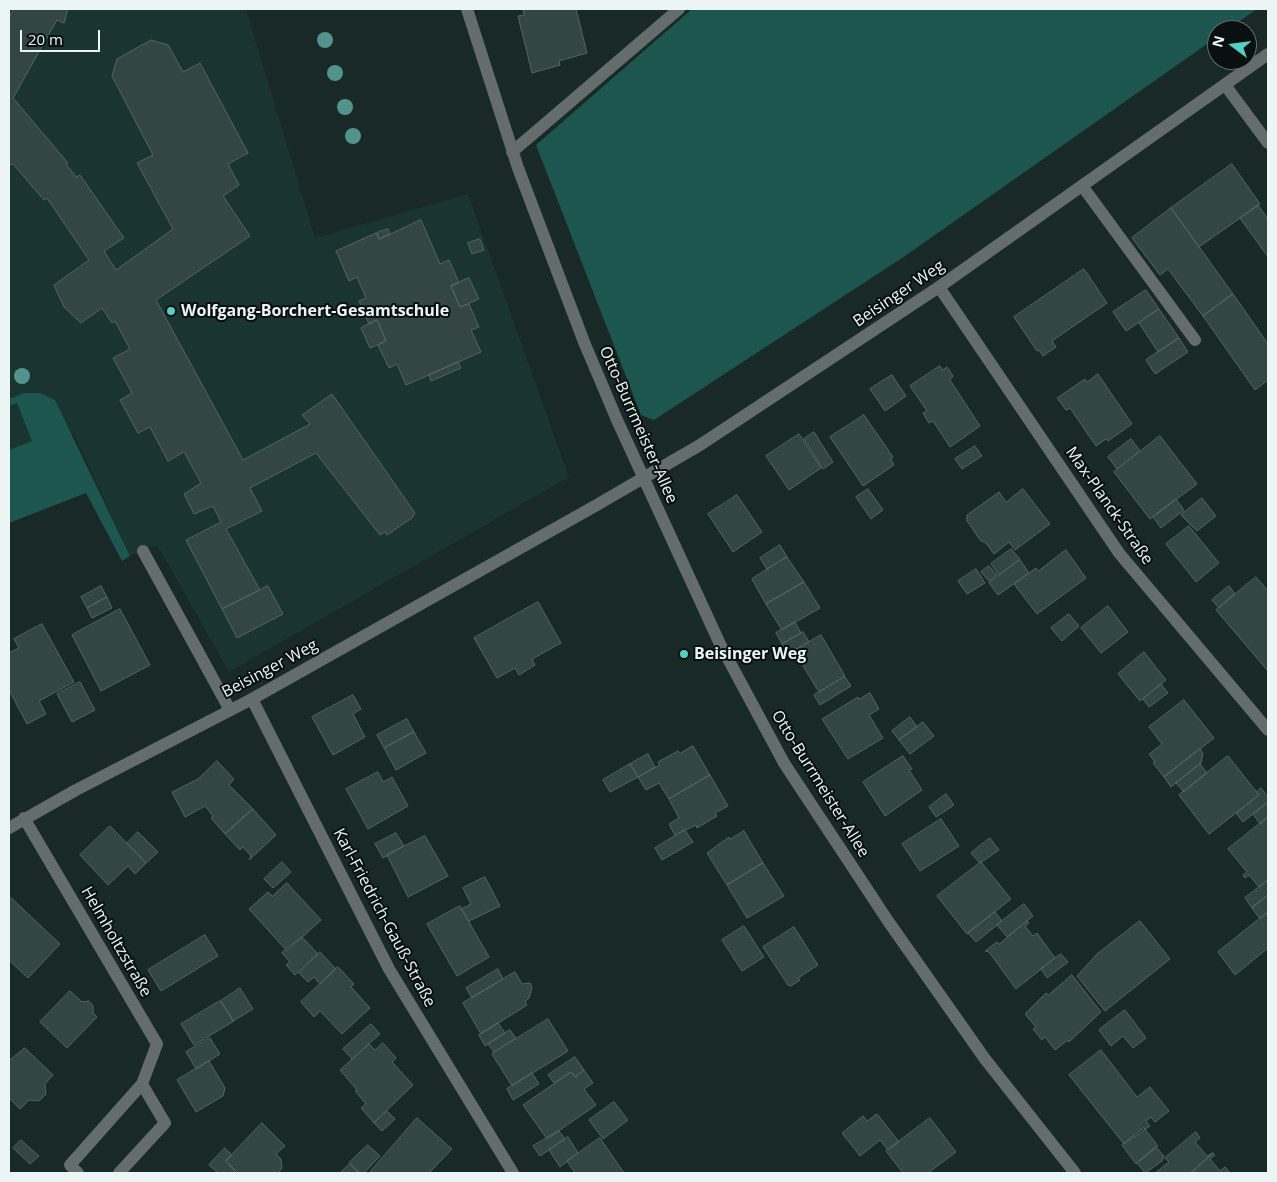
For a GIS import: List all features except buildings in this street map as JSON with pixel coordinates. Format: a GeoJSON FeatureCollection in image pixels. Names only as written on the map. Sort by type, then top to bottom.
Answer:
{"type":"FeatureCollection","features":[{"type":"Feature","properties":{"kind":"street","name":"Otto-Burrmeister-Allee"},"geometry":{"type":"LineString","coordinates":[[467,9],[512,152],[584,342],[643,478],[720,644],[784,763],[888,921],[980,1051],[1075,1173]]}},
{"type":"Feature","properties":{"kind":"street"},"geometry":{"type":"LineString","coordinates":[[512,152],[679,9]]}},
{"type":"Feature","properties":{"kind":"street","name":"Beisinger Weg"},"geometry":{"type":"LineString","coordinates":[[9,828],[24,818],[252,699],[700,445],[939,287],[1083,187],[1268,54]]}},
{"type":"Feature","properties":{"kind":"street"},"geometry":{"type":"LineString","coordinates":[[1225,85],[1268,142]]}},
{"type":"Feature","properties":{"kind":"street"},"geometry":{"type":"LineString","coordinates":[[1083,187],[1195,340]]}},
{"type":"Feature","properties":{"kind":"street","name":"Max-Planck-Straße"},"geometry":{"type":"LineString","coordinates":[[939,287],[1119,553],[1268,730]]}},
{"type":"Feature","properties":{"kind":"street"},"geometry":{"type":"LineString","coordinates":[[143,551],[230,710]]}},
{"type":"Feature","properties":{"kind":"street","name":"Karl-Friedrich-Gauß-Straße"},"geometry":{"type":"LineString","coordinates":[[252,699],[389,969],[513,1173]]}},
{"type":"Feature","properties":{"kind":"street","name":"Helmholtzstraße"},"geometry":{"type":"LineString","coordinates":[[24,818],[157,1044],[142,1084],[70,1165],[78,1173]]}},
{"type":"Feature","properties":{"kind":"street"},"geometry":{"type":"LineString","coordinates":[[119,1173],[165,1123],[142,1084]]}},
{"type":"Feature","properties":{"kind":"shaded area","name":"Wolfgang-Borchert-Gesamtschule"},"geometry":{"type":"Polygon","coordinates":[[[9,9],[246,9],[315,238],[468,194],[569,477],[229,672],[157,545],[130,556],[73,433],[9,462],[9,9]]]}},
{"type":"Feature","properties":{"kind":"green space"},"geometry":{"type":"Polygon","coordinates":[[[692,9],[1257,9],[1241,20],[1207,20],[1207,44],[905,256],[654,420],[641,415],[536,145],[692,9]]]}},
{"type":"Feature","properties":{"kind":"green space"},"geometry":{"type":"Polygon","coordinates":[[[24,393],[40,393],[55,400],[130,556],[122,561],[86,493],[9,523],[9,450],[32,441],[17,403],[9,406],[9,399],[24,393]]]}},
{"type":"Feature","properties":{"kind":"place","name":"Wolfgang-Borchert-Gesamtschule"},"geometry":{"type":"Point","coordinates":[171,311]}},
{"type":"Feature","properties":{"kind":"place","name":"Beisinger Weg"},"geometry":{"type":"Point","coordinates":[684,654]}}]}
